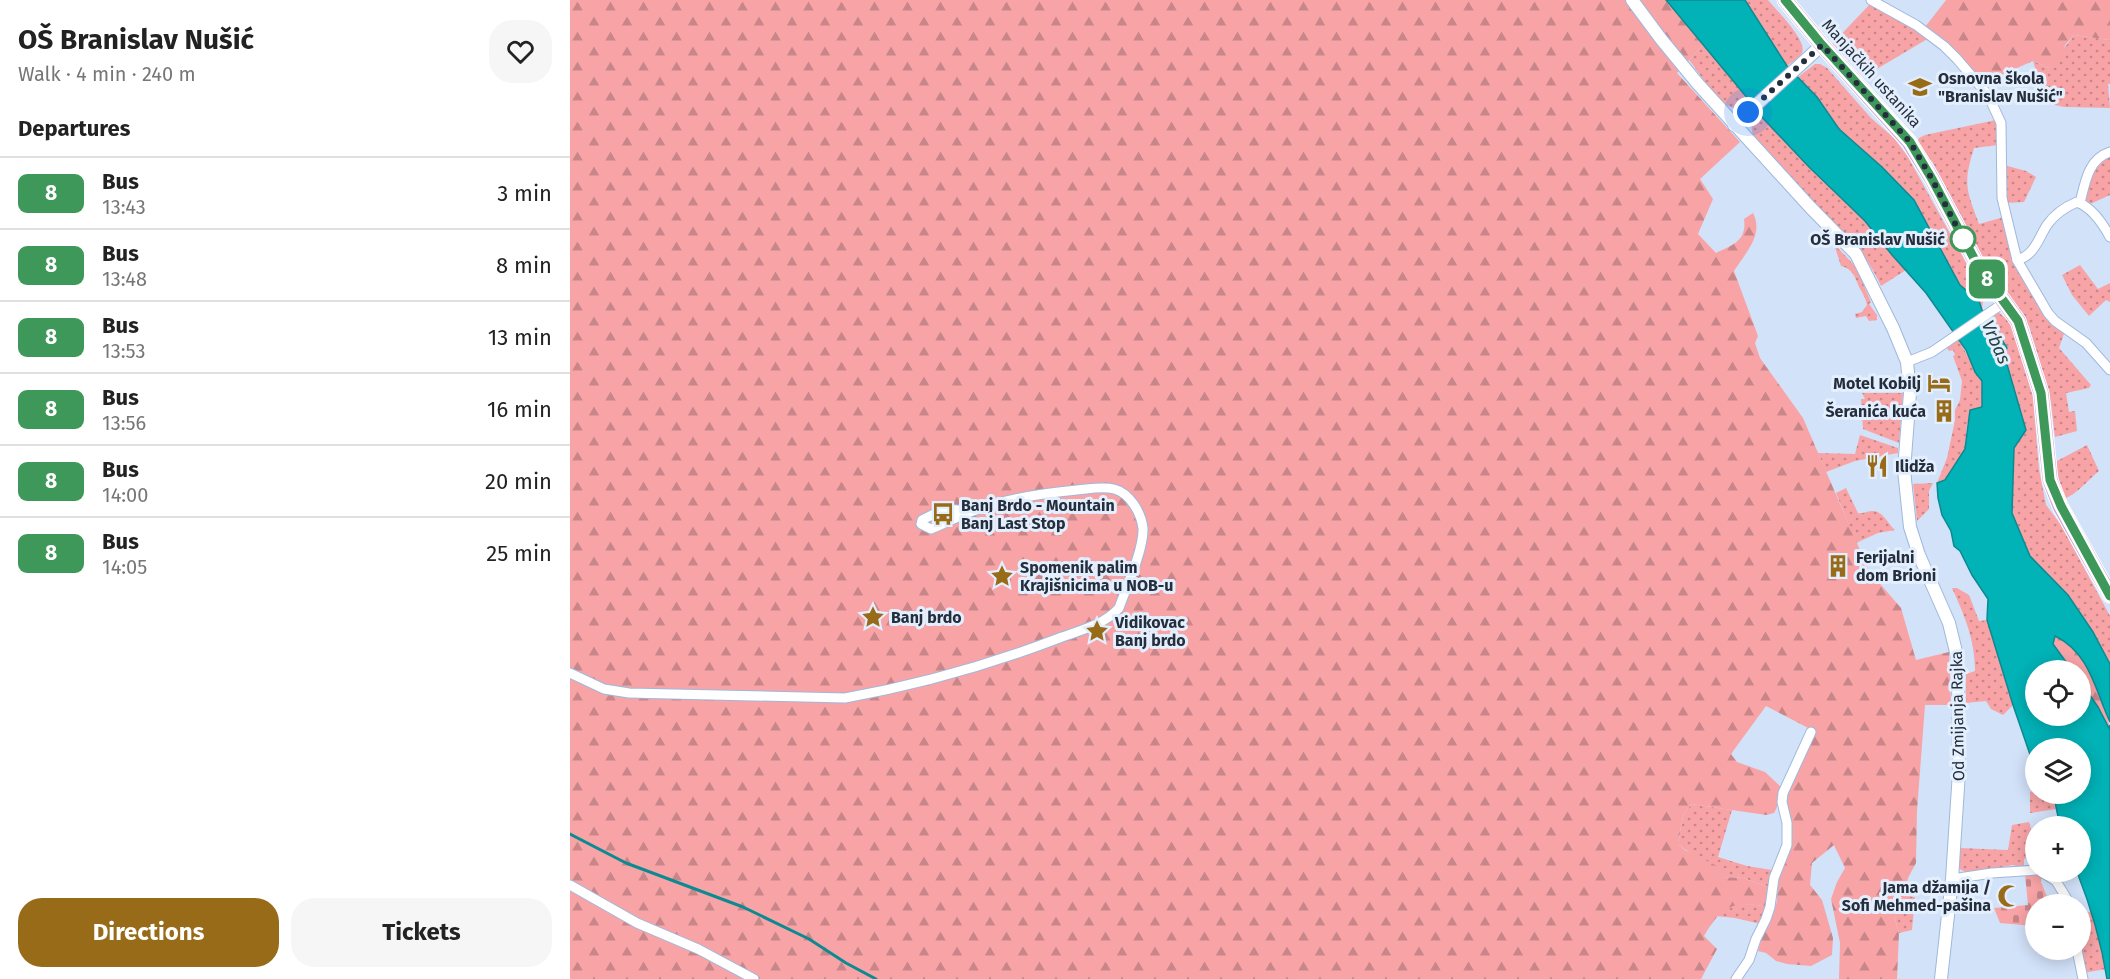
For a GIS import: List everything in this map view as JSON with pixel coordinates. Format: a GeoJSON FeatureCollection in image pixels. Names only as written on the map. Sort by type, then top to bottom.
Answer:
{"type":"FeatureCollection","features":[{"type":"Feature","properties":{"kind":"main road","name":"Manjačkih ustanika"},"geometry":{"type":"LineString","coordinates":[[1785,0],[1822,45],[1910,142],[1978,266],[2021,327],[2041,393],[2050,480],[2064,512],[2110,595]]}},
{"type":"Feature","properties":{"kind":"street","name":"Od Zmijanja Rajka"},"geometry":{"type":"LineString","coordinates":[[1632,0],[1667,46],[1734,124],[1856,254],[1893,328],[1907,362],[1910,393],[1904,470],[1910,527],[1918,555],[1949,623],[1958,660],[1959,772],[1952,879],[1941,979]]}},
{"type":"Feature","properties":{"kind":"street"},"geometry":{"type":"LineString","coordinates":[[1871,0],[1916,25],[1944,46],[1988,95],[2001,123],[2002,198],[2017,260],[2048,313],[2055,321],[2086,343],[2110,369]]}},
{"type":"Feature","properties":{"kind":"street"},"geometry":{"type":"LineString","coordinates":[[1734,124],[1822,45]]}},
{"type":"Feature","properties":{"kind":"street"},"geometry":{"type":"LineString","coordinates":[[2080,203],[2088,172],[2099,157],[2110,152]]}},
{"type":"Feature","properties":{"kind":"street"},"geometry":{"type":"LineString","coordinates":[[2017,260],[2031,253],[2046,226],[2073,203],[2080,203],[2097,219],[2110,237]]}},
{"type":"Feature","properties":{"kind":"street"},"geometry":{"type":"LineString","coordinates":[[1907,362],[1944,345],[2005,302]]}},
{"type":"Feature","properties":{"kind":"street"},"geometry":{"type":"LineString","coordinates":[[570,673],[604,688],[629,693],[844,698],[1020,653],[1094,625],[1119,608],[1139,552],[1143,528],[1137,512],[1124,494],[1115,489],[1099,488],[1067,491],[1004,502],[973,511],[931,529],[921,524],[922,520],[944,509],[973,511]]}},
{"type":"Feature","properties":{"kind":"street"},"geometry":{"type":"LineString","coordinates":[[1737,979],[1749,960],[1770,907],[1774,878],[1787,845],[1783,793],[1810,732]]}},
{"type":"Feature","properties":{"kind":"street"},"geometry":{"type":"LineString","coordinates":[[1952,879],[2025,871]]}},
{"type":"Feature","properties":{"kind":"street"},"geometry":{"type":"LineString","coordinates":[[570,885],[637,922],[698,949],[754,979]]}},
{"type":"Feature","properties":{"kind":"street"},"geometry":{"type":"LineString","coordinates":[[2079,960],[2083,979]]}},
{"type":"Feature","properties":{"kind":"green space"},"geometry":{"type":"Polygon","coordinates":[[[570,0],[1666,0],[1703,45],[1677,73],[1740,142],[1700,179],[1713,199],[1698,234],[1716,253],[1738,241],[1743,232],[1744,219],[1753,213],[1756,221],[1755,236],[1734,271],[1758,336],[1755,343],[1760,358],[1803,418],[1869,571],[1901,608],[1916,660],[1949,652],[1951,705],[1925,705],[1917,811],[1916,863],[1908,878],[1905,896],[1894,916],[1899,933],[1897,979],[1839,979],[1840,943],[1831,899],[1845,868],[1834,845],[1812,863],[1810,885],[1822,900],[1833,938],[1832,955],[1811,966],[1776,961],[1766,953],[1758,951],[1777,901],[1778,879],[1791,841],[1788,791],[1814,731],[1766,706],[1731,754],[1737,762],[1765,772],[1782,788],[1774,813],[1766,815],[1691,804],[1683,816],[1678,844],[1685,850],[1723,869],[1722,877],[1743,878],[1769,887],[1767,906],[1736,905],[1723,911],[1711,925],[1704,936],[1717,949],[1701,979],[570,979],[570,0]]]}},
{"type":"Feature","properties":{"kind":"green space"},"geometry":{"type":"Polygon","coordinates":[[[1745,0],[1768,0],[1800,41],[1803,48],[1799,57],[1787,66],[1745,0]]]}},
{"type":"Feature","properties":{"kind":"green space"},"geometry":{"type":"Polygon","coordinates":[[[1946,0],[2110,0],[2110,40],[2074,35],[2065,45],[2063,60],[2049,68],[2033,61],[1983,83],[1951,46],[1925,27],[1946,0]]]}},
{"type":"Feature","properties":{"kind":"green space"},"geometry":{"type":"Polygon","coordinates":[[[1870,4],[1912,26],[1929,38],[1865,76],[1832,44],[1870,4]]]}},
{"type":"Feature","properties":{"kind":"green space"},"geometry":{"type":"Polygon","coordinates":[[[2074,35],[2110,40],[2110,84],[2108,84],[2110,108],[2064,107],[2046,103],[2033,61],[2049,68],[2074,35]]]}},
{"type":"Feature","properties":{"kind":"green space"},"geometry":{"type":"Polygon","coordinates":[[[1703,45],[1749,100],[1741,107],[1732,108],[1725,104],[1689,60],[1703,45]]]}},
{"type":"Feature","properties":{"kind":"green space"},"geometry":{"type":"Polygon","coordinates":[[[1815,64],[1827,68],[1871,118],[1894,138],[1908,157],[1984,292],[1982,310],[1979,301],[1960,285],[1914,200],[1882,167],[1839,129],[1817,98],[1798,77],[1815,64]]]}},
{"type":"Feature","properties":{"kind":"green space"},"geometry":{"type":"Polygon","coordinates":[[[1758,113],[1865,221],[1906,270],[1881,286],[1858,249],[1753,136],[1751,124],[1758,113]]]}},
{"type":"Feature","properties":{"kind":"green space"},"geometry":{"type":"Polygon","coordinates":[[[1996,120],[1998,145],[1974,148],[1968,170],[1969,194],[1979,224],[2004,217],[2014,261],[2065,331],[2059,348],[2091,385],[2089,388],[2066,393],[2069,412],[2075,411],[2077,431],[2055,437],[2050,396],[2029,326],[1987,265],[1933,163],[1917,142],[1925,135],[1996,120]]]}},
{"type":"Feature","properties":{"kind":"green space"},"geometry":{"type":"Polygon","coordinates":[[[2110,154],[2110,195],[2088,205],[2085,201],[2092,174],[2110,154]]]}},
{"type":"Feature","properties":{"kind":"green space"},"geometry":{"type":"Polygon","coordinates":[[[2004,165],[2026,171],[2036,177],[2024,202],[2006,203],[2004,165]]]}},
{"type":"Feature","properties":{"kind":"green space"},"geometry":{"type":"Polygon","coordinates":[[[1834,244],[1856,267],[1871,302],[1869,304],[1877,315],[1877,320],[1869,321],[1866,316],[1856,318],[1855,314],[1862,312],[1867,305],[1853,274],[1841,266],[1834,244]]]}},
{"type":"Feature","properties":{"kind":"green space"},"geometry":{"type":"Polygon","coordinates":[[[2080,265],[2098,289],[2110,283],[2110,302],[2106,300],[2089,316],[2072,295],[2062,275],[2080,265]]]}},
{"type":"Feature","properties":{"kind":"green space"},"geometry":{"type":"Polygon","coordinates":[[[1998,312],[2008,320],[2013,330],[2033,397],[2039,469],[2046,505],[2061,525],[2110,616],[2110,664],[2093,632],[2068,595],[2030,556],[2012,513],[2014,448],[2025,430],[2004,354],[1988,317],[1998,312]]]}},
{"type":"Feature","properties":{"kind":"green space"},"geometry":{"type":"Polygon","coordinates":[[[1958,339],[1982,381],[1982,407],[1967,424],[1965,449],[1945,480],[1937,483],[1947,458],[1955,410],[1960,400],[1962,381],[1953,350],[1949,351],[1947,348],[1958,339]]]}},
{"type":"Feature","properties":{"kind":"green space"},"geometry":{"type":"Polygon","coordinates":[[[1862,393],[1903,393],[1899,443],[1863,429],[1861,399],[1865,399],[1862,393]]]}},
{"type":"Feature","properties":{"kind":"green space"},"geometry":{"type":"Polygon","coordinates":[[[1860,435],[1898,448],[1898,453],[1855,461],[1826,472],[1818,453],[1855,454],[1860,435]]]}},
{"type":"Feature","properties":{"kind":"green space"},"geometry":{"type":"Polygon","coordinates":[[[2087,445],[2099,471],[2064,499],[2057,472],[2057,461],[2087,445]]]}},
{"type":"Feature","properties":{"kind":"green space"},"geometry":{"type":"Polygon","coordinates":[[[1933,483],[1929,491],[1929,509],[1917,521],[1913,484],[1933,483]]]}},
{"type":"Feature","properties":{"kind":"green space"},"geometry":{"type":"Polygon","coordinates":[[[1846,488],[1858,513],[1877,512],[1883,515],[1895,530],[1878,533],[1856,543],[1836,493],[1846,488]]]}},
{"type":"Feature","properties":{"kind":"green space"},"geometry":{"type":"Polygon","coordinates":[[[1952,588],[1957,588],[1969,595],[1979,621],[1987,620],[2013,705],[2003,715],[1991,709],[1986,701],[1966,703],[1966,674],[1975,671],[1975,660],[1968,629],[1952,588]]]}},
{"type":"Feature","properties":{"kind":"green space"},"geometry":{"type":"Polygon","coordinates":[[[2055,636],[2065,642],[2082,660],[2065,660],[2053,644],[2055,636]]]}},
{"type":"Feature","properties":{"kind":"green space"},"geometry":{"type":"Polygon","coordinates":[[[2091,674],[2109,722],[2109,729],[2091,697],[2091,674]]]}},
{"type":"Feature","properties":{"kind":"green space"},"geometry":{"type":"Polygon","coordinates":[[[1691,804],[1732,810],[1718,857],[1747,866],[1772,870],[1769,887],[1743,878],[1722,877],[1678,844],[1683,816],[1691,804]]]}},
{"type":"Feature","properties":{"kind":"green space"},"geometry":{"type":"Polygon","coordinates":[[[2030,804],[2054,804],[2056,809],[2030,813],[2030,804]]]}},
{"type":"Feature","properties":{"kind":"green space"},"geometry":{"type":"Polygon","coordinates":[[[2025,823],[2024,868],[2013,865],[1967,873],[1958,868],[1960,848],[2008,850],[2012,825],[2025,823]]]}},
{"type":"Feature","properties":{"kind":"green space"},"geometry":{"type":"Polygon","coordinates":[[[2026,882],[2041,882],[2046,894],[2027,894],[2026,882]]]}},
{"type":"Feature","properties":{"kind":"green space"},"geometry":{"type":"Polygon","coordinates":[[[1905,896],[1915,897],[1912,930],[1899,933],[1894,916],[1905,896]]]}},
{"type":"Feature","properties":{"kind":"green space"},"geometry":{"type":"Polygon","coordinates":[[[1744,904],[1767,906],[1761,924],[1716,916],[1728,906],[1744,904]]]}},
{"type":"Feature","properties":{"kind":"green space"},"geometry":{"type":"Polygon","coordinates":[[[2025,905],[2025,925],[2000,923],[1994,908],[2025,905]]]}},
{"type":"Feature","properties":{"kind":"green space"},"geometry":{"type":"Polygon","coordinates":[[[2091,912],[2102,946],[2106,969],[2083,973],[2081,960],[2091,960],[2091,912]]]}},
{"type":"Feature","properties":{"kind":"water","name":"Vrbas"},"geometry":{"type":"Polygon","coordinates":[[[1666,0],[1745,0],[1787,66],[1817,97],[1839,129],[1882,167],[1914,200],[1960,285],[1979,301],[1982,310],[2007,348],[2004,354],[2026,430],[2014,448],[2012,513],[2030,556],[2068,595],[2093,632],[2110,664],[2110,722],[2091,675],[2091,660],[2082,660],[2067,643],[2055,636],[2053,644],[2065,660],[2025,660],[2025,726],[2091,726],[2091,697],[2109,728],[2110,725],[2110,979],[2107,979],[2091,911],[2091,894],[2085,894],[2081,882],[2091,882],[2091,816],[2058,816],[2055,804],[2091,804],[2091,738],[2025,738],[2025,740],[1987,620],[1988,599],[1960,551],[1954,546],[1951,531],[1942,515],[1938,498],[1937,483],[1945,480],[1965,449],[1970,410],[1982,407],[1982,381],[1975,372],[1966,350],[1926,293],[1865,221],[1809,167],[1758,113],[1666,0]]]}},
{"type":"Feature","properties":{"kind":"waterway"},"geometry":{"type":"LineString","coordinates":[[570,834],[626,863],[743,907],[809,939],[876,979]]}},
{"type":"Feature","properties":{"kind":"bus line","name":"8"},"geometry":{"type":"LineString","coordinates":[[1785,0],[1822,45],[1910,142],[1978,266],[2018,321],[2041,393],[2050,480],[2061,506],[2110,596]]}},
{"type":"Feature","properties":{"kind":"place","name":"Osnovna škola \"Branislav Nušić\""},"geometry":{"type":"Point","coordinates":[1920,87]}},
{"type":"Feature","properties":{"kind":"place","name":"OŠ Branislav Nušić"},"geometry":{"type":"Point","coordinates":[1963,239]}},
{"type":"Feature","properties":{"kind":"place","name":"Motel Kobilj"},"geometry":{"type":"Point","coordinates":[1939,383]}},
{"type":"Feature","properties":{"kind":"place","name":"Šeranića kuća"},"geometry":{"type":"Point","coordinates":[1944,411]}},
{"type":"Feature","properties":{"kind":"place","name":"Ilidža"},"geometry":{"type":"Point","coordinates":[1877,466]}},
{"type":"Feature","properties":{"kind":"place","name":"Banj Brdo - Mountain Banj Last Stop"},"geometry":{"type":"Point","coordinates":[943,514]}},
{"type":"Feature","properties":{"kind":"place","name":"Ferijalni dom Brioni"},"geometry":{"type":"Point","coordinates":[1838,566]}},
{"type":"Feature","properties":{"kind":"place","name":"Spomenik palim Krajišnicima u NOB-u"},"geometry":{"type":"Point","coordinates":[1002,576]}},
{"type":"Feature","properties":{"kind":"place","name":"Banj brdo"},"geometry":{"type":"Point","coordinates":[873,617]}},
{"type":"Feature","properties":{"kind":"place","name":"Vidikovac Banj brdo"},"geometry":{"type":"Point","coordinates":[1097,631]}},
{"type":"Feature","properties":{"kind":"place","name":"Jama džamija / Sofi Mehmed-pašina"},"geometry":{"type":"Point","coordinates":[2009,896]}},
{"type":"Feature","properties":{"kind":"route"},"geometry":{"type":"LineString","coordinates":[[1748,112],[1822,45],[1910,142],[1963,239]]}}]}
